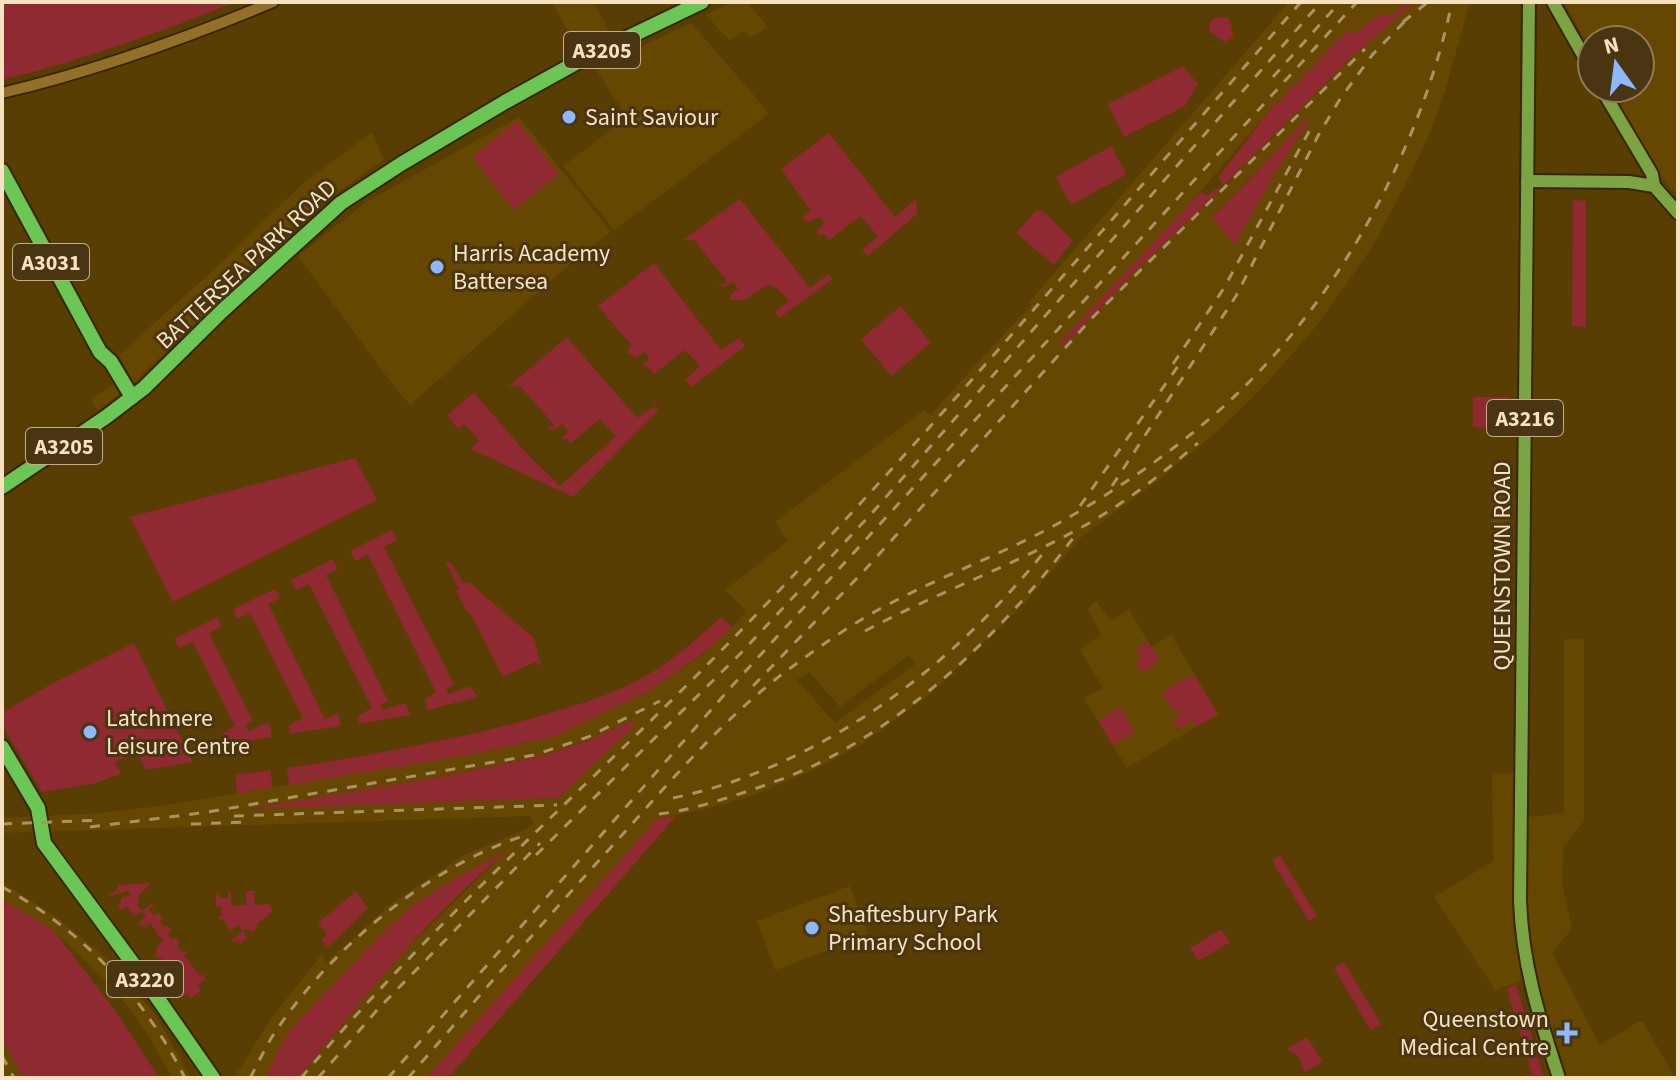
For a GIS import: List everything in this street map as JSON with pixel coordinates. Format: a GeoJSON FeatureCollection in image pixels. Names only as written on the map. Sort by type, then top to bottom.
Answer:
{"type":"FeatureCollection","features":[{"type":"Feature","properties":{"kind":"highway","name":"BATTERSEA PARK ROAD"},"geometry":{"type":"LineString","coordinates":[[2,487],[128,400],[341,203],[505,102],[581,60],[702,2]]}},
{"type":"Feature","properties":{"kind":"highway","name":"A3031"},"geometry":{"type":"LineString","coordinates":[[2,171],[100,352],[102,364],[128,400]]}},
{"type":"Feature","properties":{"kind":"highway","name":"A3220"},"geometry":{"type":"LineString","coordinates":[[2,747],[36,804],[44,843],[137,968],[213,1078]]}},
{"type":"Feature","properties":{"kind":"main road","name":"QUEENSTOWN ROAD"},"geometry":{"type":"LineString","coordinates":[[1529,2],[1520,900],[1527,973],[1559,1078]]}},
{"type":"Feature","properties":{"kind":"main road"},"geometry":{"type":"LineString","coordinates":[[1553,2],[1576,43]]}},
{"type":"Feature","properties":{"kind":"main road"},"geometry":{"type":"LineString","coordinates":[[1610,104],[1652,174],[1654,186],[1678,213]]}},
{"type":"Feature","properties":{"kind":"main road"},"geometry":{"type":"LineString","coordinates":[[1629,182],[1635,175],[1636,151]]}},
{"type":"Feature","properties":{"kind":"main road"},"geometry":{"type":"LineString","coordinates":[[1527,181],[1629,182],[1654,186]]}},
{"type":"Feature","properties":{"kind":"street"},"geometry":{"type":"LineString","coordinates":[[5,94],[61,80],[155,49],[273,2]]}},
{"type":"Feature","properties":{"kind":"shaded area"},"geometry":{"type":"Polygon","coordinates":[[[2,2],[235,2],[120,45],[2,80],[2,2]]]}},
{"type":"Feature","properties":{"kind":"shaded area"},"geometry":{"type":"Polygon","coordinates":[[[552,2],[593,2],[612,35],[579,51],[552,2]]]}},
{"type":"Feature","properties":{"kind":"shaded area"},"geometry":{"type":"Polygon","coordinates":[[[731,2],[747,2],[768,27],[750,38],[744,30],[730,41],[706,15],[731,2]]]}},
{"type":"Feature","properties":{"kind":"shaded area"},"geometry":{"type":"Polygon","coordinates":[[[1289,2],[1407,2],[1390,18],[1356,34],[1347,31],[1269,111],[1177,219],[1060,342],[1064,346],[1131,275],[1393,20],[1415,2],[1470,2],[1431,131],[1373,246],[1318,324],[1265,385],[1220,429],[1161,478],[1080,538],[1023,605],[930,694],[859,746],[811,771],[751,796],[657,819],[426,1078],[294,1078],[402,953],[506,851],[416,903],[288,1032],[265,1078],[234,1078],[272,1017],[322,954],[326,963],[392,903],[464,855],[527,829],[533,823],[530,816],[2,833],[2,818],[98,813],[168,805],[473,754],[552,737],[648,692],[702,655],[746,611],[725,590],[788,541],[775,522],[924,410],[930,415],[1030,306],[1030,301],[1289,2]],[[1308,121],[1212,217],[1235,244],[1308,121]],[[909,655],[840,707],[809,672],[797,680],[835,723],[915,664],[909,655]],[[635,724],[545,755],[452,775],[259,808],[558,798],[635,724]]]}},
{"type":"Feature","properties":{"kind":"shaded area"},"geometry":{"type":"Polygon","coordinates":[[[1407,2],[1415,2],[1352,57],[1224,185],[1218,178],[1269,111],[1347,31],[1356,33],[1379,14],[1391,17],[1407,2]]]}},
{"type":"Feature","properties":{"kind":"shaded area"},"geometry":{"type":"Polygon","coordinates":[[[1564,2],[1678,2],[1678,196],[1655,171],[1620,108],[1623,104],[1656,104],[1656,24],[1576,24],[1564,2]]]}},
{"type":"Feature","properties":{"kind":"shaded area"},"geometry":{"type":"Polygon","coordinates":[[[1214,18],[1229,18],[1234,37],[1224,42],[1210,32],[1209,24],[1214,18]]]}},
{"type":"Feature","properties":{"kind":"shaded area"},"geometry":{"type":"Polygon","coordinates":[[[691,23],[768,115],[614,230],[563,166],[624,120],[624,113],[595,68],[627,54],[632,56],[646,44],[691,23]]]}},
{"type":"Feature","properties":{"kind":"shaded area"},"geometry":{"type":"Polygon","coordinates":[[[1183,66],[1198,84],[1185,106],[1124,137],[1108,104],[1183,66]]]}},
{"type":"Feature","properties":{"kind":"shaded area","name":"Harris Academy Battersea"},"geometry":{"type":"Polygon","coordinates":[[[519,117],[611,232],[584,252],[410,405],[298,256],[366,202],[519,117]]]}},
{"type":"Feature","properties":{"kind":"shaded area"},"geometry":{"type":"Polygon","coordinates":[[[1307,119],[1309,121],[1273,176],[1235,245],[1212,218],[1307,119]]]}},
{"type":"Feature","properties":{"kind":"shaded area"},"geometry":{"type":"Polygon","coordinates":[[[517,121],[559,174],[514,210],[472,157],[517,121]]]}},
{"type":"Feature","properties":{"kind":"shaded area"},"geometry":{"type":"Polygon","coordinates":[[[372,132],[384,159],[305,216],[136,381],[98,411],[91,399],[129,374],[119,355],[219,265],[301,185],[372,132]]]}},
{"type":"Feature","properties":{"kind":"shaded area"},"geometry":{"type":"Polygon","coordinates":[[[829,133],[895,217],[916,199],[917,214],[868,256],[862,249],[878,237],[861,216],[829,240],[824,234],[817,235],[818,229],[825,223],[820,217],[808,222],[802,218],[811,211],[781,169],[829,133]]]}},
{"type":"Feature","properties":{"kind":"shaded area"},"geometry":{"type":"Polygon","coordinates":[[[1111,146],[1127,174],[1071,205],[1056,177],[1111,146]]]}},
{"type":"Feature","properties":{"kind":"shaded area"},"geometry":{"type":"Polygon","coordinates":[[[1219,187],[1220,191],[1131,275],[1064,346],[1060,342],[1201,192],[1208,195],[1219,187]]]}},
{"type":"Feature","properties":{"kind":"shaded area"},"geometry":{"type":"Polygon","coordinates":[[[740,199],[810,288],[829,274],[833,279],[779,318],[775,312],[789,301],[777,288],[767,285],[745,300],[729,300],[738,289],[734,282],[724,287],[716,286],[726,283],[726,280],[694,240],[683,240],[740,199]]]}},
{"type":"Feature","properties":{"kind":"shaded area"},"geometry":{"type":"Polygon","coordinates":[[[1573,200],[1586,201],[1586,327],[1572,326],[1573,200]]]}},
{"type":"Feature","properties":{"kind":"shaded area"},"geometry":{"type":"Polygon","coordinates":[[[1036,211],[1043,211],[1073,240],[1054,265],[1016,233],[1036,211]]]}},
{"type":"Feature","properties":{"kind":"shaded area"},"geometry":{"type":"Polygon","coordinates":[[[654,263],[721,350],[739,338],[745,346],[691,387],[685,380],[700,366],[685,350],[654,374],[642,366],[649,358],[645,352],[635,358],[626,352],[632,346],[598,306],[654,263]]]}},
{"type":"Feature","properties":{"kind":"shaded area"},"geometry":{"type":"Polygon","coordinates":[[[901,306],[931,343],[891,376],[861,339],[901,306]]]}},
{"type":"Feature","properties":{"kind":"shaded area"},"geometry":{"type":"Polygon","coordinates":[[[567,337],[637,418],[655,406],[658,411],[573,497],[471,449],[479,441],[465,424],[458,429],[447,415],[474,393],[528,455],[560,486],[616,436],[600,419],[571,443],[561,439],[568,431],[563,424],[554,430],[546,429],[555,426],[521,387],[509,386],[567,337]]]}},
{"type":"Feature","properties":{"kind":"shaded area"},"geometry":{"type":"Polygon","coordinates":[[[1473,397],[1510,397],[1509,429],[1473,427],[1473,397]]]}},
{"type":"Feature","properties":{"kind":"shaded area"},"geometry":{"type":"Polygon","coordinates":[[[355,458],[377,500],[173,602],[130,517],[355,458]]]}},
{"type":"Feature","properties":{"kind":"shaded area"},"geometry":{"type":"Polygon","coordinates":[[[1492,487],[1509,488],[1508,576],[1491,575],[1492,487]]]}},
{"type":"Feature","properties":{"kind":"shaded area"},"geometry":{"type":"Polygon","coordinates":[[[392,530],[397,540],[384,547],[454,684],[446,689],[449,694],[470,686],[478,697],[427,710],[425,699],[436,692],[368,555],[355,561],[350,551],[392,530]]]}},
{"type":"Feature","properties":{"kind":"shaded area"},"geometry":{"type":"Polygon","coordinates":[[[333,559],[338,569],[326,575],[388,701],[381,705],[382,710],[406,703],[410,715],[359,724],[358,716],[372,708],[309,584],[296,590],[291,580],[333,559]]]}},
{"type":"Feature","properties":{"kind":"shaded area"},"geometry":{"type":"Polygon","coordinates":[[[450,561],[463,583],[470,583],[534,638],[541,666],[535,662],[503,677],[456,591],[459,589],[446,563],[450,561]]]}},
{"type":"Feature","properties":{"kind":"shaded area"},"geometry":{"type":"Polygon","coordinates":[[[275,589],[280,598],[268,604],[325,719],[338,713],[341,726],[290,734],[289,725],[303,718],[250,613],[237,619],[233,609],[275,589]]]}},
{"type":"Feature","properties":{"kind":"shaded area"},"geometry":{"type":"Polygon","coordinates":[[[1096,601],[1111,621],[1129,609],[1151,647],[1171,635],[1218,714],[1127,768],[1084,698],[1103,688],[1080,650],[1101,634],[1087,609],[1096,601]]]}},
{"type":"Feature","properties":{"kind":"shaded area"},"geometry":{"type":"Polygon","coordinates":[[[217,617],[222,627],[209,633],[253,721],[245,725],[249,731],[269,722],[272,737],[228,744],[222,733],[235,726],[193,642],[179,648],[174,639],[217,617]]]}},
{"type":"Feature","properties":{"kind":"shaded area"},"geometry":{"type":"Polygon","coordinates":[[[721,617],[733,627],[701,655],[648,692],[552,737],[473,754],[289,785],[287,768],[478,732],[602,696],[661,667],[721,617]]]}},
{"type":"Feature","properties":{"kind":"shaded area"},"geometry":{"type":"Polygon","coordinates":[[[1564,639],[1584,639],[1584,821],[1563,847],[1562,883],[1572,929],[1552,953],[1600,1045],[1643,1022],[1675,1078],[1565,1078],[1535,976],[1495,990],[1434,897],[1493,861],[1492,773],[1518,773],[1520,818],[1564,813],[1564,639]]]}},
{"type":"Feature","properties":{"kind":"shaded area"},"geometry":{"type":"Polygon","coordinates":[[[1148,642],[1160,660],[1142,673],[1135,662],[1141,658],[1137,651],[1133,651],[1148,642]]]}},
{"type":"Feature","properties":{"kind":"shaded area","name":"Latchmere Leisure Centre"},"geometry":{"type":"Polygon","coordinates":[[[134,643],[193,762],[146,770],[137,753],[115,762],[121,774],[92,784],[42,792],[2,725],[2,713],[53,683],[134,643]]]}},
{"type":"Feature","properties":{"kind":"shaded area"},"geometry":{"type":"Polygon","coordinates":[[[1194,674],[1218,714],[1196,727],[1192,721],[1179,728],[1173,723],[1181,711],[1172,709],[1164,696],[1165,690],[1194,674]]]}},
{"type":"Feature","properties":{"kind":"shaded area"},"geometry":{"type":"Polygon","coordinates":[[[1120,707],[1135,732],[1113,745],[1098,721],[1120,707]]]}},
{"type":"Feature","properties":{"kind":"shaded area"},"geometry":{"type":"Polygon","coordinates":[[[629,722],[636,724],[558,798],[249,809],[452,775],[545,755],[629,722]]]}},
{"type":"Feature","properties":{"kind":"shaded area"},"geometry":{"type":"Polygon","coordinates":[[[270,770],[273,787],[237,793],[235,775],[270,770]]]}},
{"type":"Feature","properties":{"kind":"shaded area"},"geometry":{"type":"Polygon","coordinates":[[[676,816],[448,1078],[426,1078],[657,819],[676,816]]]}},
{"type":"Feature","properties":{"kind":"shaded area"},"geometry":{"type":"Polygon","coordinates":[[[509,850],[424,930],[298,1078],[265,1078],[288,1032],[383,933],[416,903],[509,850]]]}},
{"type":"Feature","properties":{"kind":"shaded area"},"geometry":{"type":"Polygon","coordinates":[[[1280,855],[1317,916],[1309,921],[1272,861],[1280,855]]]}},
{"type":"Feature","properties":{"kind":"shaded area"},"geometry":{"type":"Polygon","coordinates":[[[2,882],[60,920],[109,960],[157,1017],[191,1078],[173,1078],[144,1028],[114,989],[54,931],[2,899],[2,882]]]}},
{"type":"Feature","properties":{"kind":"shaded area"},"geometry":{"type":"Polygon","coordinates":[[[151,883],[139,895],[138,905],[142,911],[134,916],[127,907],[123,910],[117,907],[121,898],[130,895],[128,891],[108,894],[118,890],[118,885],[151,883]]]}},
{"type":"Feature","properties":{"kind":"shaded area","name":"Shaftesbury Park Primary School"},"geometry":{"type":"Polygon","coordinates":[[[850,886],[868,935],[775,970],[757,921],[850,886]]]}},
{"type":"Feature","properties":{"kind":"shaded area"},"geometry":{"type":"Polygon","coordinates":[[[246,891],[254,891],[255,905],[270,904],[273,911],[256,925],[258,928],[252,933],[248,928],[243,931],[238,925],[230,931],[224,920],[217,919],[222,915],[220,911],[223,907],[216,907],[216,893],[220,898],[228,898],[228,892],[231,892],[232,906],[246,905],[246,891]]]}},
{"type":"Feature","properties":{"kind":"shaded area"},"geometry":{"type":"Polygon","coordinates":[[[356,891],[368,908],[328,947],[321,940],[327,934],[318,923],[356,891]]]}},
{"type":"Feature","properties":{"kind":"shaded area"},"geometry":{"type":"Polygon","coordinates":[[[2,899],[54,931],[117,1013],[159,1078],[24,1078],[2,1039],[2,899]]]}},
{"type":"Feature","properties":{"kind":"shaded area"},"geometry":{"type":"Polygon","coordinates":[[[152,903],[154,905],[149,909],[154,916],[159,913],[163,918],[159,921],[172,931],[168,933],[170,939],[176,938],[180,943],[177,946],[182,952],[185,950],[187,953],[184,955],[206,979],[198,985],[201,991],[190,999],[187,994],[184,997],[180,990],[183,988],[172,979],[175,976],[171,970],[166,972],[162,957],[158,959],[154,954],[163,941],[150,923],[145,927],[138,923],[146,917],[142,911],[152,903]]]}},
{"type":"Feature","properties":{"kind":"shaded area"},"geometry":{"type":"Polygon","coordinates":[[[1221,929],[1230,942],[1198,961],[1190,948],[1221,929]]]}},
{"type":"Feature","properties":{"kind":"shaded area"},"geometry":{"type":"Polygon","coordinates":[[[243,931],[247,938],[240,944],[231,940],[243,931]]]}},
{"type":"Feature","properties":{"kind":"shaded area"},"geometry":{"type":"Polygon","coordinates":[[[1344,962],[1381,1024],[1371,1031],[1334,968],[1344,962]]]}},
{"type":"Feature","properties":{"kind":"shaded area"},"geometry":{"type":"Polygon","coordinates":[[[1516,984],[1544,1078],[1533,1078],[1507,989],[1516,984]]]}},
{"type":"Feature","properties":{"kind":"shaded area"},"geometry":{"type":"Polygon","coordinates":[[[1307,1037],[1323,1062],[1304,1072],[1299,1057],[1287,1049],[1307,1037]]]}},
{"type":"Feature","properties":{"kind":"shaded area"},"geometry":{"type":"Polygon","coordinates":[[[2,1039],[7,1046],[24,1078],[2,1078],[2,1039]]]}},
{"type":"Feature","properties":{"kind":"railway"},"geometry":{"type":"LineString","coordinates":[[301,1078],[409,959],[695,677],[822,545],[1030,314],[1301,2]]}},
{"type":"Feature","properties":{"kind":"railway"},"geometry":{"type":"LineString","coordinates":[[536,855],[740,654],[872,513],[1321,2]]}},
{"type":"Feature","properties":{"kind":"railway"},"geometry":{"type":"LineString","coordinates":[[1273,77],[1340,2]]}},
{"type":"Feature","properties":{"kind":"railway"},"geometry":{"type":"LineString","coordinates":[[388,1078],[732,686],[1357,2]]}},
{"type":"Feature","properties":{"kind":"railway"},"geometry":{"type":"LineString","coordinates":[[1403,22],[1428,2]]}},
{"type":"Feature","properties":{"kind":"railway"},"geometry":{"type":"LineString","coordinates":[[408,1078],[679,771],[759,693],[821,646],[877,611],[1039,534],[1123,483],[1204,423],[1264,366],[1302,322],[1337,273],[1396,168],[1438,58],[1452,2]]}},
{"type":"Feature","properties":{"kind":"railway"},"geometry":{"type":"LineString","coordinates":[[1112,486],[1236,296],[1340,99],[1373,54],[1411,15]]}},
{"type":"Feature","properties":{"kind":"railway"},"geometry":{"type":"LineString","coordinates":[[753,686],[863,572],[1093,317],[1365,49]]}},
{"type":"Feature","properties":{"kind":"railway"},"geometry":{"type":"LineString","coordinates":[[1173,364],[1224,288],[1312,126]]}},
{"type":"Feature","properties":{"kind":"railway"},"geometry":{"type":"LineString","coordinates":[[1080,506],[1183,359]]}},
{"type":"Feature","properties":{"kind":"railway"},"geometry":{"type":"LineString","coordinates":[[865,631],[1082,527],[1113,509],[1198,443]]}},
{"type":"Feature","properties":{"kind":"railway"},"geometry":{"type":"LineString","coordinates":[[659,814],[708,804],[771,783],[816,764],[898,715],[932,689],[994,630],[1051,567],[1076,534]]}},
{"type":"Feature","properties":{"kind":"railway"},"geometry":{"type":"LineString","coordinates":[[673,798],[728,783],[781,762],[833,736],[882,705],[971,632],[1048,547]]}},
{"type":"Feature","properties":{"kind":"railway"},"geometry":{"type":"LineString","coordinates":[[90,827],[208,812],[534,755],[588,737],[660,701]]}},
{"type":"Feature","properties":{"kind":"railway"},"geometry":{"type":"LineString","coordinates":[[234,816],[557,805]]}},
{"type":"Feature","properties":{"kind":"railway"},"geometry":{"type":"LineString","coordinates":[[2,824],[102,820]]}},
{"type":"Feature","properties":{"kind":"railway"},"geometry":{"type":"LineString","coordinates":[[191,824],[247,822]]}},
{"type":"Feature","properties":{"kind":"railway"},"geometry":{"type":"LineString","coordinates":[[250,1078],[276,1031],[303,994],[359,936],[423,886],[493,847],[529,834]]}},
{"type":"Feature","properties":{"kind":"railway"},"geometry":{"type":"LineString","coordinates":[[318,1078],[378,1009],[540,843]]}},
{"type":"Feature","properties":{"kind":"railway"},"geometry":{"type":"LineString","coordinates":[[2,887],[59,924],[108,968],[150,1020],[185,1078]]}},
{"type":"Feature","properties":{"kind":"railway"},"geometry":{"type":"LineString","coordinates":[[2,1056],[14,1078]]}},
{"type":"Feature","properties":{"kind":"place","name":"Saint Saviour"},"geometry":{"type":"Point","coordinates":[569,117]}},
{"type":"Feature","properties":{"kind":"place","name":"Harris Academy Battersea"},"geometry":{"type":"Point","coordinates":[437,267]}},
{"type":"Feature","properties":{"kind":"place","name":"Latchmere Leisure Centre"},"geometry":{"type":"Point","coordinates":[90,732]}},
{"type":"Feature","properties":{"kind":"place","name":"Shaftesbury Park Primary School"},"geometry":{"type":"Point","coordinates":[812,928]}},
{"type":"Feature","properties":{"kind":"place","name":"Queenstown Medical Centre"},"geometry":{"type":"Point","coordinates":[1567,1033]}}]}
